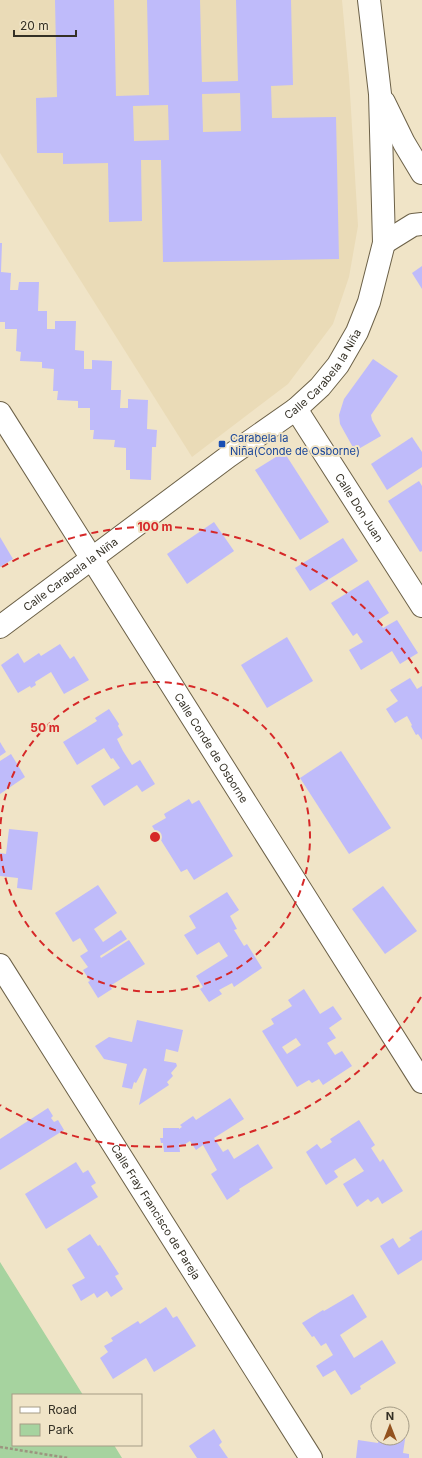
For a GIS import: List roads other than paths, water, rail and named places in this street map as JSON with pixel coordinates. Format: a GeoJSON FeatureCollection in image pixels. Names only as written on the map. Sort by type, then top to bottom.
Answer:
{"type":"FeatureCollection","features":[{"type":"Feature","properties":{"kind":"street","name":"Calle Carabela la Niña"},"geometry":{"type":"LineString","coordinates":[[0,627],[229,456],[296,409],[320,387],[338,365],[356,332],[369,302],[384,243],[380,94],[369,0]]}},
{"type":"Feature","properties":{"kind":"street"},"geometry":{"type":"LineString","coordinates":[[380,94],[404,143],[422,174]]}},
{"type":"Feature","properties":{"kind":"street"},"geometry":{"type":"LineString","coordinates":[[384,243],[413,225],[422,224]]}},
{"type":"Feature","properties":{"kind":"street","name":"Calle Don Juan"},"geometry":{"type":"LineString","coordinates":[[296,409],[422,606]]}},
{"type":"Feature","properties":{"kind":"street","name":"Calle Conde de Osborne"},"geometry":{"type":"LineString","coordinates":[[0,413],[422,1082]]}},
{"type":"Feature","properties":{"kind":"street","name":"Calle Fray Francisco de Pareja"},"geometry":{"type":"LineString","coordinates":[[0,965],[311,1458]]}},
{"type":"Feature","properties":{"kind":"place","name":"Carabela la Niña(Conde de Osborne)"},"geometry":{"type":"Point","coordinates":[222,444]}}]}
